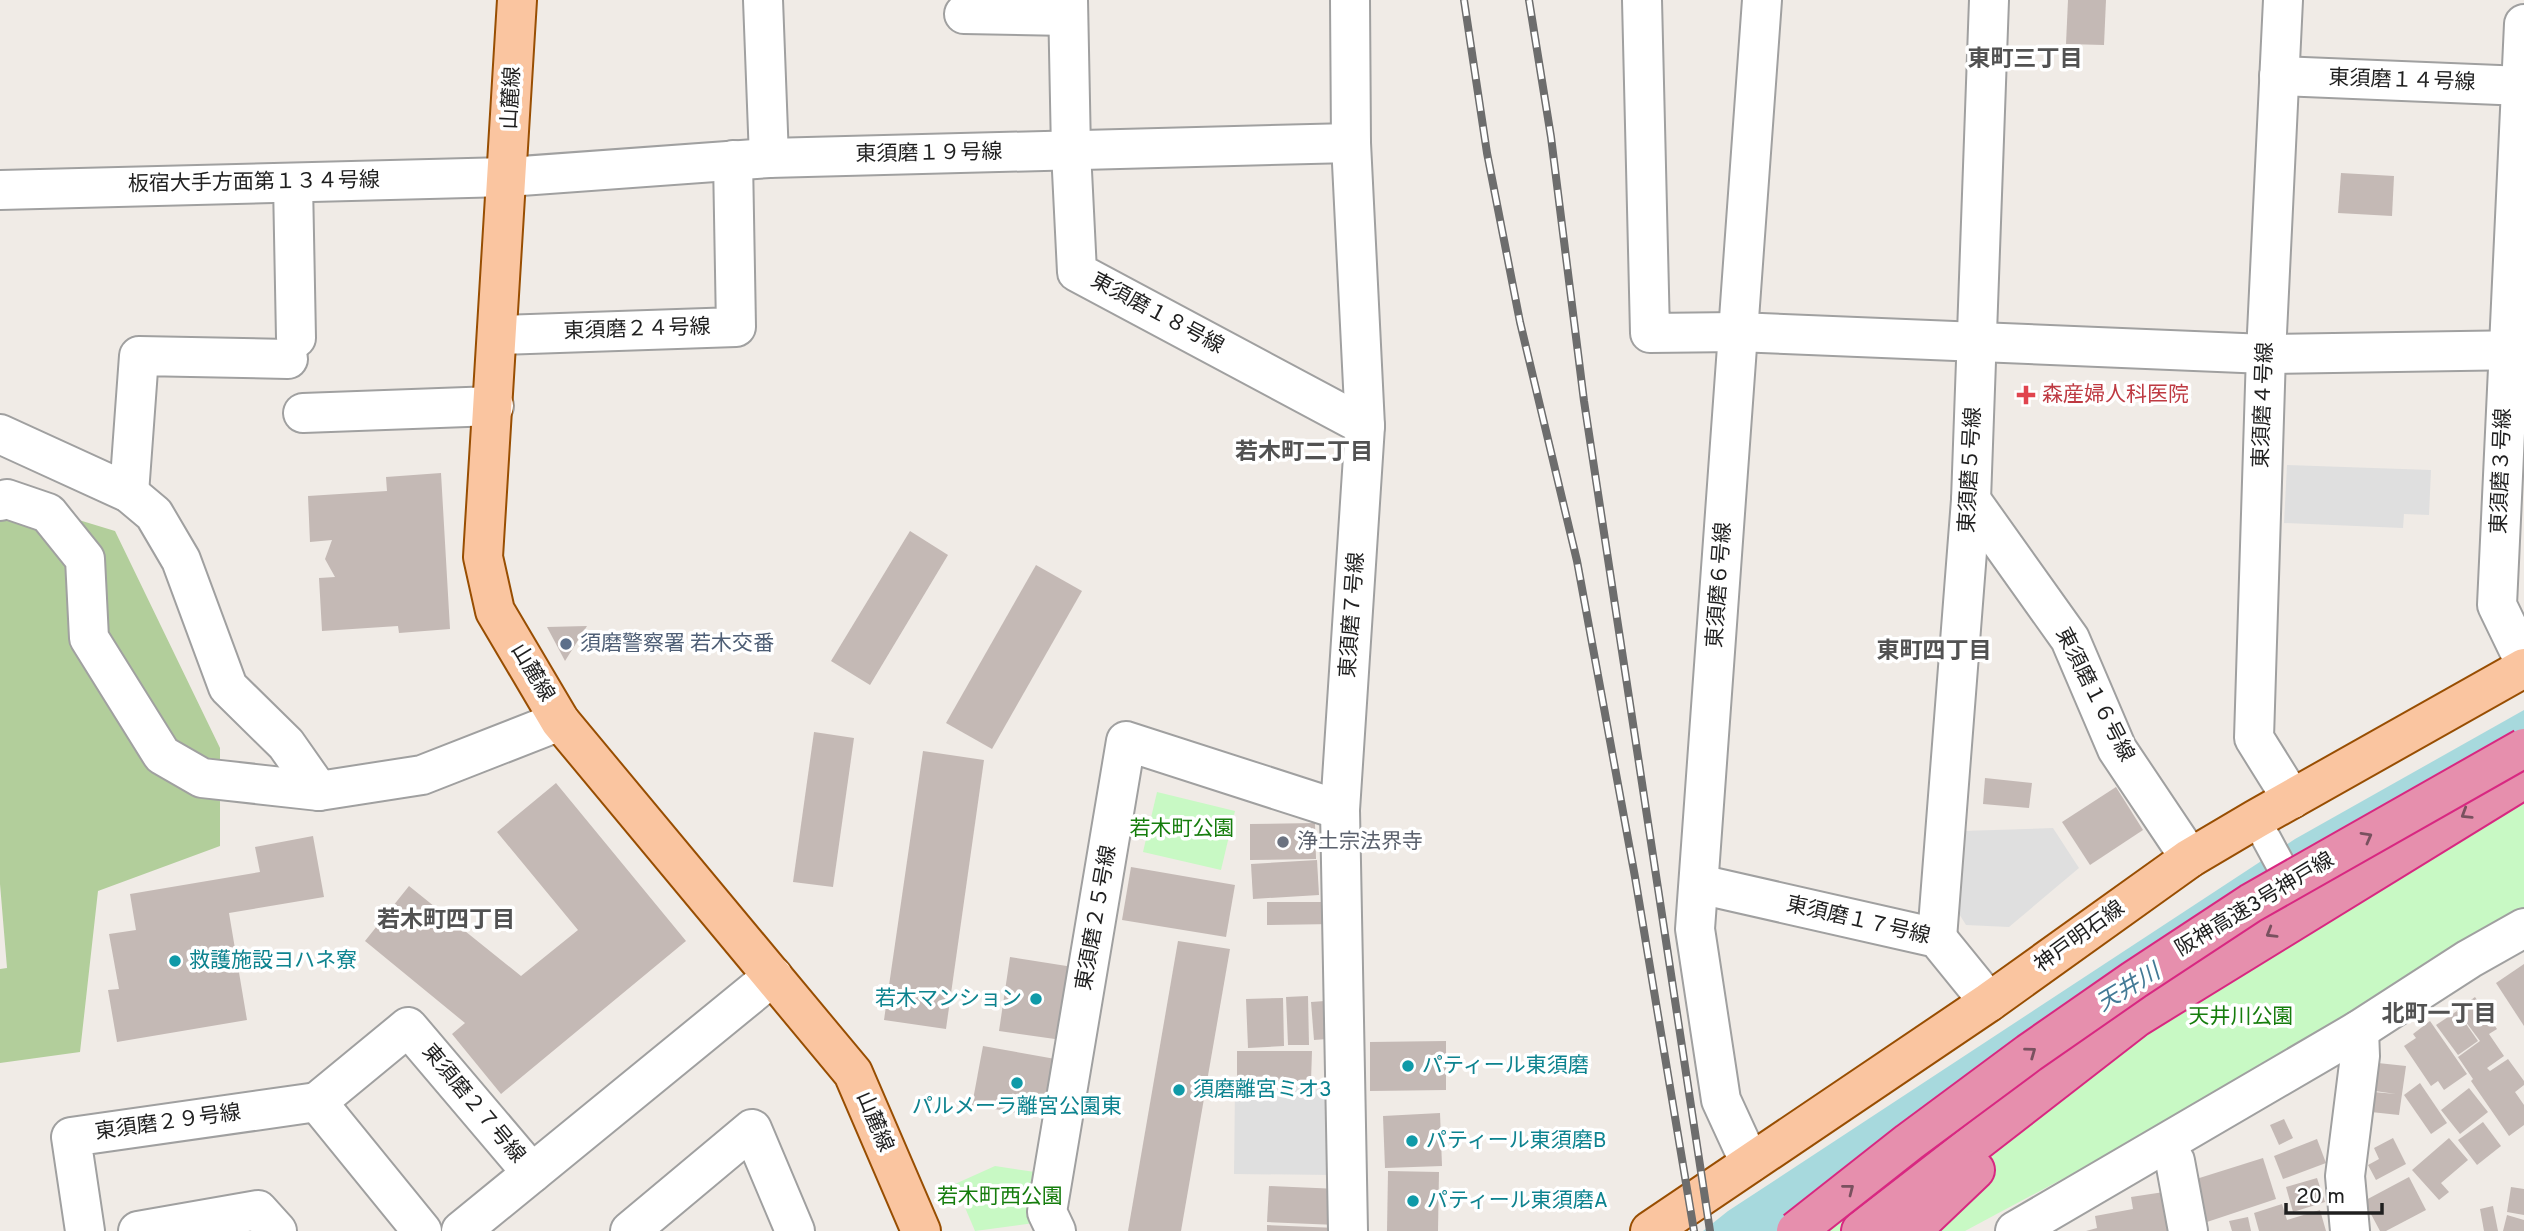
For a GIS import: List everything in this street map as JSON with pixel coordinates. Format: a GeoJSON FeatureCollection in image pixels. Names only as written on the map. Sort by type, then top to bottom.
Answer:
{"type":"FeatureCollection","features":[{"type":"Feature","properties":{"kind":"highway","name":"阪神高速3号神戸線"},"geometry":{"type":"LineString","coordinates":[[1796,1231],[1909,1142],[2029,1053],[2155,966],[2251,903],[2524,748]]}},
{"type":"Feature","properties":{"kind":"highway","name":"阪神高速3号神戸線"},"geometry":{"type":"LineString","coordinates":[[1861,1231],[2137,1017],[2524,779]]}},
{"type":"Feature","properties":{"kind":"highway"},"geometry":{"type":"LineString","coordinates":[[1911,1231],[2137,1017]]}},
{"type":"Feature","properties":{"kind":"main road","name":"山麓線"},"geometry":{"type":"LineString","coordinates":[[517,0],[483,558],[495,611],[560,721],[853,1073],[921,1231]]}},
{"type":"Feature","properties":{"kind":"main road","name":"神戸明石線"},"geometry":{"type":"LineString","coordinates":[[1650,1231],[1990,1002],[2190,858],[2524,668]]}},
{"type":"Feature","properties":{"kind":"street"},"geometry":{"type":"LineString","coordinates":[[751,159],[763,0]]}},
{"type":"Feature","properties":{"kind":"street","name":"東須磨７号線"},"geometry":{"type":"LineString","coordinates":[[1348,1231],[1340,810],[1365,426],[1351,143],[1350,0]]}},
{"type":"Feature","properties":{"kind":"street"},"geometry":{"type":"LineString","coordinates":[[1642,0],[1650,333],[1737,332],[2266,354],[2516,350]]}},
{"type":"Feature","properties":{"kind":"street","name":"東須磨６号線"},"geometry":{"type":"LineString","coordinates":[[1750,1163],[1721,1100],[1695,929],[1762,0]]}},
{"type":"Feature","properties":{"kind":"street","name":"東須磨５号線"},"geometry":{"type":"LineString","coordinates":[[1937,938],[1971,499],[1989,0]]}},
{"type":"Feature","properties":{"kind":"street","name":"東須磨４号線"},"geometry":{"type":"LineString","coordinates":[[2283,0],[2266,354],[2255,738],[2292,799]]}},
{"type":"Feature","properties":{"kind":"street"},"geometry":{"type":"LineString","coordinates":[[964,14],[1068,8]]}},
{"type":"Feature","properties":{"kind":"street","name":"東須磨１８号線"},"geometry":{"type":"LineString","coordinates":[[1068,8],[1077,272],[1365,426]]}},
{"type":"Feature","properties":{"kind":"street","name":"東須磨３号線"},"geometry":{"type":"LineString","coordinates":[[2524,24],[2516,350],[2497,605],[2524,661]]}},
{"type":"Feature","properties":{"kind":"street","name":"東須磨１４号線"},"geometry":{"type":"LineString","coordinates":[[2279,76],[2522,86]]}},
{"type":"Feature","properties":{"kind":"street","name":"東須磨１９号線"},"geometry":{"type":"LineString","coordinates":[[507,177],[751,159],[1351,143]]}},
{"type":"Feature","properties":{"kind":"street","name":"東須磨２４号線"},"geometry":{"type":"LineString","coordinates":[[498,335],[736,327],[751,159]]}},
{"type":"Feature","properties":{"kind":"street","name":"板宿大手方面第１３４号線"},"geometry":{"type":"LineString","coordinates":[[0,190],[507,177]]}},
{"type":"Feature","properties":{"kind":"street"},"geometry":{"type":"LineString","coordinates":[[129,493],[139,356],[292,349],[293,183]]}},
{"type":"Feature","properties":{"kind":"street"},"geometry":{"type":"LineString","coordinates":[[303,413],[494,406]]}},
{"type":"Feature","properties":{"kind":"street"},"geometry":{"type":"LineString","coordinates":[[0,434],[129,493],[154,514],[181,560],[228,687],[286,744],[319,790]]}},
{"type":"Feature","properties":{"kind":"street"},"geometry":{"type":"LineString","coordinates":[[0,501],[7,499],[48,513],[85,559],[89,638],[162,755],[202,778],[319,790],[422,775],[560,721]]}},
{"type":"Feature","properties":{"kind":"street","name":"東須磨１６号線"},"geometry":{"type":"LineString","coordinates":[[1971,499],[2070,639],[2118,749],[2190,858]]}},
{"type":"Feature","properties":{"kind":"street","name":"東須磨２５号線"},"geometry":{"type":"LineString","coordinates":[[1056,1231],[1047,1212],[1126,741],[1340,810]]}},
{"type":"Feature","properties":{"kind":"street"},"geometry":{"type":"LineString","coordinates":[[2266,838],[2304,906]]}},
{"type":"Feature","properties":{"kind":"street","name":"東須磨１７号線"},"geometry":{"type":"LineString","coordinates":[[1699,884],[1937,938],[1990,1002]]}},
{"type":"Feature","properties":{"kind":"street"},"geometry":{"type":"LineString","coordinates":[[2015,1231],[2359,1030],[2524,928]]}},
{"type":"Feature","properties":{"kind":"street","name":"東須磨２７号線"},"geometry":{"type":"LineString","coordinates":[[461,1231],[772,976]]}},
{"type":"Feature","properties":{"kind":"street","name":"東須磨２７号線"},"geometry":{"type":"LineString","coordinates":[[317,1102],[408,1027],[532,1173]]}},
{"type":"Feature","properties":{"kind":"street"},"geometry":{"type":"LineString","coordinates":[[2350,1231],[2345,1176],[2360,1056],[2359,1030]]}},
{"type":"Feature","properties":{"kind":"street"},"geometry":{"type":"LineString","coordinates":[[317,1102],[422,1231]]}},
{"type":"Feature","properties":{"kind":"street","name":"東須磨２９号線"},"geometry":{"type":"LineString","coordinates":[[85,1231],[71,1138],[317,1102]]}},
{"type":"Feature","properties":{"kind":"street"},"geometry":{"type":"LineString","coordinates":[[630,1231],[752,1129],[795,1231]]}},
{"type":"Feature","properties":{"kind":"street"},"geometry":{"type":"LineString","coordinates":[[2164,1145],[2175,1161],[2189,1231]]}},
{"type":"Feature","properties":{"kind":"street"},"geometry":{"type":"LineString","coordinates":[[138,1231],[258,1210],[277,1231]]}},
{"type":"Feature","properties":{"kind":"green space"},"geometry":{"type":"Polygon","coordinates":[[[0,496],[115,531],[220,748],[220,846],[98,891],[80,1052],[0,1063],[0,969],[7,968],[0,884],[0,496]]]}},
{"type":"Feature","properties":{"kind":"green space","name":"天井川公園"},"geometry":{"type":"Polygon","coordinates":[[[2524,772],[2524,908],[2150,1132],[1965,1231],[1800,1231],[2131,1011],[2524,772]]]}},
{"type":"Feature","properties":{"kind":"green space","name":"若木町公園"},"geometry":{"type":"Polygon","coordinates":[[[1157,792],[1235,811],[1221,870],[1143,852],[1157,792]]]}},
{"type":"Feature","properties":{"kind":"green space","name":"若木町西公園"},"geometry":{"type":"Polygon","coordinates":[[[995,1166],[1042,1173],[1034,1223],[975,1231],[955,1184],[995,1166]]]}},
{"type":"Feature","properties":{"kind":"shaded area"},"geometry":{"type":"Polygon","coordinates":[[[2287,465],[2431,470],[2429,515],[2404,514],[2403,528],[2284,523],[2287,465]]]}},
{"type":"Feature","properties":{"kind":"shaded area"},"geometry":{"type":"Polygon","coordinates":[[[2053,828],[2079,868],[2009,927],[1966,925],[1956,909],[1963,831],[2053,828]]]}},
{"type":"Feature","properties":{"kind":"shaded area"},"geometry":{"type":"Polygon","coordinates":[[[1235,1085],[1334,1086],[1333,1175],[1234,1174],[1235,1085]]]}},
{"type":"Feature","properties":{"kind":"water","name":"天井川"},"geometry":{"type":"Polygon","coordinates":[[[2524,710],[2524,769],[2316,895],[1798,1231],[1703,1231],[1728,1211],[2295,839],[2524,710]]]}},
{"type":"Feature","properties":{"kind":"building"},"geometry":{"type":"Polygon","coordinates":[[[2068,0],[2106,0],[2104,45],[2066,44],[2068,0]]]}},
{"type":"Feature","properties":{"kind":"building"},"geometry":{"type":"Polygon","coordinates":[[[2341,173],[2394,176],[2392,216],[2338,213],[2341,173]]]}},
{"type":"Feature","properties":{"kind":"building"},"geometry":{"type":"Polygon","coordinates":[[[441,473],[450,629],[399,633],[398,626],[322,631],[319,578],[335,577],[325,559],[332,540],[310,542],[308,496],[387,491],[386,477],[441,473]]]}},
{"type":"Feature","properties":{"kind":"building"},"geometry":{"type":"Polygon","coordinates":[[[910,531],[948,555],[870,685],[831,661],[910,531]]]}},
{"type":"Feature","properties":{"kind":"building"},"geometry":{"type":"Polygon","coordinates":[[[1036,565],[1082,591],[992,749],[946,723],[1036,565]]]}},
{"type":"Feature","properties":{"kind":"building","name":"須磨警察署 若木交番"},"geometry":{"type":"Polygon","coordinates":[[[587,626],[565,661],[547,627],[587,626]]]}},
{"type":"Feature","properties":{"kind":"building"},"geometry":{"type":"Polygon","coordinates":[[[814,732],[854,738],[833,887],[793,882],[814,732]]]}},
{"type":"Feature","properties":{"kind":"building"},"geometry":{"type":"Polygon","coordinates":[[[923,751],[984,760],[946,1029],[884,1020],[923,751]]]}},
{"type":"Feature","properties":{"kind":"building"},"geometry":{"type":"Polygon","coordinates":[[[1985,778],[2032,783],[2029,808],[1983,804],[1985,778]]]}},
{"type":"Feature","properties":{"kind":"building"},"geometry":{"type":"Polygon","coordinates":[[[556,783],[686,941],[501,1094],[452,1034],[465,1023],[365,941],[409,886],[521,976],[578,930],[497,832],[556,783]]]}},
{"type":"Feature","properties":{"kind":"building"},"geometry":{"type":"Polygon","coordinates":[[[2116,787],[2143,830],[2090,865],[2062,822],[2116,787]]]}},
{"type":"Feature","properties":{"kind":"building","name":"浄土宗法界寺"},"geometry":{"type":"Polygon","coordinates":[[[1315,823],[1316,859],[1250,860],[1250,824],[1315,823]]]}},
{"type":"Feature","properties":{"kind":"building","name":"救護施設ヨハネ寮"},"geometry":{"type":"Polygon","coordinates":[[[313,836],[324,897],[229,913],[247,1020],[117,1042],[108,990],[119,989],[109,934],[136,930],[130,894],[260,872],[255,847],[313,836]]]}},
{"type":"Feature","properties":{"kind":"building"},"geometry":{"type":"Polygon","coordinates":[[[1317,860],[1319,895],[1253,899],[1251,864],[1317,860]]]}},
{"type":"Feature","properties":{"kind":"building"},"geometry":{"type":"Polygon","coordinates":[[[1131,867],[1235,885],[1226,937],[1122,920],[1131,867]]]}},
{"type":"Feature","properties":{"kind":"building"},"geometry":{"type":"Polygon","coordinates":[[[1267,902],[1334,902],[1334,924],[1267,925],[1267,902]]]}},
{"type":"Feature","properties":{"kind":"building","name":"須磨離宮ミオ3"},"geometry":{"type":"Polygon","coordinates":[[[1178,941],[1230,949],[1181,1231],[1128,1231],[1178,941]]]}},
{"type":"Feature","properties":{"kind":"building","name":"若木マンション"},"geometry":{"type":"Polygon","coordinates":[[[1010,957],[1073,967],[1062,1040],[999,1031],[1010,957]]]}},
{"type":"Feature","properties":{"kind":"building"},"geometry":{"type":"Polygon","coordinates":[[[2524,964],[2524,1026],[2496,983],[2524,964]]]}},
{"type":"Feature","properties":{"kind":"building"},"geometry":{"type":"Polygon","coordinates":[[[1308,996],[1309,1045],[1288,1045],[1286,997],[1308,996]]]}},
{"type":"Feature","properties":{"kind":"building"},"geometry":{"type":"Polygon","coordinates":[[[2475,997],[2497,1029],[2489,1034],[2504,1056],[2487,1068],[2490,1071],[2508,1059],[2524,1081],[2524,1085],[2515,1092],[2524,1105],[2524,1125],[2509,1136],[2458,1057],[2480,1041],[2457,1010],[2475,997]]]}},
{"type":"Feature","properties":{"kind":"building"},"geometry":{"type":"Polygon","coordinates":[[[1283,998],[1284,1046],[1248,1048],[1246,999],[1283,998]]]}},
{"type":"Feature","properties":{"kind":"building"},"geometry":{"type":"Polygon","coordinates":[[[1339,1000],[1341,1038],[1314,1040],[1311,1002],[1339,1000]]]}},
{"type":"Feature","properties":{"kind":"building"},"geometry":{"type":"Polygon","coordinates":[[[2457,1011],[2478,1041],[2458,1055],[2436,1025],[2457,1011]]]}},
{"type":"Feature","properties":{"kind":"building"},"geometry":{"type":"Polygon","coordinates":[[[2430,1021],[2467,1074],[2444,1090],[2438,1081],[2431,1086],[2404,1046],[2416,1038],[2413,1034],[2430,1021]]]}},
{"type":"Feature","properties":{"kind":"building","name":"パティール東須磨"},"geometry":{"type":"Polygon","coordinates":[[[1446,1041],[1446,1090],[1370,1091],[1370,1042],[1446,1041]]]}},
{"type":"Feature","properties":{"kind":"building","name":"パルメーラ離宮公園東"},"geometry":{"type":"Polygon","coordinates":[[[983,1046],[1061,1060],[1050,1119],[972,1105],[983,1046]]]}},
{"type":"Feature","properties":{"kind":"building"},"geometry":{"type":"Polygon","coordinates":[[[1237,1051],[1312,1051],[1311,1081],[1237,1081],[1237,1051]]]}},
{"type":"Feature","properties":{"kind":"building"},"geometry":{"type":"Polygon","coordinates":[[[2378,1063],[2406,1066],[2399,1115],[2371,1112],[2373,1092],[2396,1094],[2375,1091],[2378,1063]]]}},
{"type":"Feature","properties":{"kind":"building"},"geometry":{"type":"Polygon","coordinates":[[[2420,1083],[2447,1123],[2431,1134],[2404,1095],[2420,1083]]]}},
{"type":"Feature","properties":{"kind":"building"},"geometry":{"type":"Polygon","coordinates":[[[2469,1088],[2488,1112],[2460,1134],[2441,1110],[2469,1088]]]}},
{"type":"Feature","properties":{"kind":"building","name":"パティール東須磨B"},"geometry":{"type":"Polygon","coordinates":[[[1440,1113],[1442,1166],[1385,1168],[1383,1116],[1440,1113]]]}},
{"type":"Feature","properties":{"kind":"building"},"geometry":{"type":"Polygon","coordinates":[[[2284,1119],[2293,1138],[2279,1145],[2270,1125],[2284,1119]]]}},
{"type":"Feature","properties":{"kind":"building"},"geometry":{"type":"Polygon","coordinates":[[[2483,1122],[2501,1146],[2477,1165],[2458,1140],[2483,1122]]]}},
{"type":"Feature","properties":{"kind":"building"},"geometry":{"type":"Polygon","coordinates":[[[2393,1138],[2406,1164],[2376,1180],[2368,1165],[2379,1159],[2374,1148],[2393,1138]]]}},
{"type":"Feature","properties":{"kind":"building"},"geometry":{"type":"Polygon","coordinates":[[[2449,1138],[2468,1160],[2441,1183],[2449,1192],[2439,1200],[2412,1170],[2449,1138]]]}},
{"type":"Feature","properties":{"kind":"building"},"geometry":{"type":"Polygon","coordinates":[[[2317,1139],[2326,1163],[2283,1179],[2274,1156],[2317,1139]]]}},
{"type":"Feature","properties":{"kind":"building"},"geometry":{"type":"Polygon","coordinates":[[[2263,1158],[2276,1199],[2207,1222],[2193,1180],[2263,1158]]]}},
{"type":"Feature","properties":{"kind":"building","name":"パティール東須磨A"},"geometry":{"type":"Polygon","coordinates":[[[1388,1171],[1439,1172],[1438,1231],[1387,1231],[1388,1171]]]}},
{"type":"Feature","properties":{"kind":"building"},"geometry":{"type":"Polygon","coordinates":[[[2409,1177],[2426,1210],[2386,1231],[2380,1231],[2364,1201],[2409,1177]]]}},
{"type":"Feature","properties":{"kind":"building"},"geometry":{"type":"Polygon","coordinates":[[[2317,1178],[2325,1202],[2293,1212],[2286,1187],[2317,1178]]]}},
{"type":"Feature","properties":{"kind":"building"},"geometry":{"type":"Polygon","coordinates":[[[1269,1186],[1339,1189],[1337,1225],[1267,1222],[1269,1186]]]}},
{"type":"Feature","properties":{"kind":"building"},"geometry":{"type":"Polygon","coordinates":[[[2511,1187],[2524,1189],[2524,1215],[2507,1212],[2511,1187]]]}},
{"type":"Feature","properties":{"kind":"building"},"geometry":{"type":"Polygon","coordinates":[[[2164,1192],[2170,1231],[2086,1231],[2097,1228],[2095,1216],[2133,1209],[2131,1197],[2164,1192]]]}},
{"type":"Feature","properties":{"kind":"building"},"geometry":{"type":"Polygon","coordinates":[[[2282,1204],[2287,1220],[2320,1210],[2326,1231],[2259,1231],[2254,1213],[2282,1204]]]}},
{"type":"Feature","properties":{"kind":"building"},"geometry":{"type":"Polygon","coordinates":[[[2493,1206],[2498,1231],[2484,1231],[2480,1209],[2493,1206]]]}},
{"type":"Feature","properties":{"kind":"building"},"geometry":{"type":"Polygon","coordinates":[[[2507,1215],[2524,1220],[2524,1231],[2503,1231],[2507,1215]]]}},
{"type":"Feature","properties":{"kind":"building"},"geometry":{"type":"Polygon","coordinates":[[[2248,1217],[2251,1231],[2232,1231],[2229,1221],[2248,1217]]]}},
{"type":"Feature","properties":{"kind":"building"},"geometry":{"type":"Polygon","coordinates":[[[1267,1225],[1337,1228],[1337,1231],[1267,1231],[1267,1225]]]}},
{"type":"Feature","properties":{"kind":"railway"},"geometry":{"type":"LineString","coordinates":[[1464,0],[1487,153],[1520,322],[1577,561],[1635,877],[1694,1231]]}},
{"type":"Feature","properties":{"kind":"railway"},"geometry":{"type":"LineString","coordinates":[[1529,0],[1551,137],[1584,401],[1710,1231]]}},
{"type":"Feature","properties":{"kind":"place","name":"森産婦人科医院"},"geometry":{"type":"Point","coordinates":[2026,395]}},
{"type":"Feature","properties":{"kind":"place","name":"須磨警察署 若木交番"},"geometry":{"type":"Point","coordinates":[566,644]}},
{"type":"Feature","properties":{"kind":"place","name":"浄土宗法界寺"},"geometry":{"type":"Point","coordinates":[1283,842]}},
{"type":"Feature","properties":{"kind":"place","name":"救護施設ヨハネ寮"},"geometry":{"type":"Point","coordinates":[175,961]}},
{"type":"Feature","properties":{"kind":"place","name":"若木マンション"},"geometry":{"type":"Point","coordinates":[1036,999]}},
{"type":"Feature","properties":{"kind":"place","name":"パティール東須磨"},"geometry":{"type":"Point","coordinates":[1408,1066]}},
{"type":"Feature","properties":{"kind":"place","name":"パルメーラ離宮公園東"},"geometry":{"type":"Point","coordinates":[1017,1083]}},
{"type":"Feature","properties":{"kind":"place","name":"須磨離宮ミオ3"},"geometry":{"type":"Point","coordinates":[1179,1090]}},
{"type":"Feature","properties":{"kind":"place","name":"パティール東須磨B"},"geometry":{"type":"Point","coordinates":[1412,1141]}},
{"type":"Feature","properties":{"kind":"place","name":"パティール東須磨A"},"geometry":{"type":"Point","coordinates":[1413,1201]}},
{"type":"Feature","properties":{"kind":"district","name":"東町三丁目"},"geometry":{"type":"Point","coordinates":[2025,60]}},
{"type":"Feature","properties":{"kind":"district","name":"若木町二丁目"},"geometry":{"type":"Point","coordinates":[1304,453]}},
{"type":"Feature","properties":{"kind":"district","name":"東町四丁目"},"geometry":{"type":"Point","coordinates":[1934,652]}},
{"type":"Feature","properties":{"kind":"district","name":"若木町四丁目"},"geometry":{"type":"Point","coordinates":[446,921]}},
{"type":"Feature","properties":{"kind":"district","name":"北町一丁目"},"geometry":{"type":"Point","coordinates":[2439,1015]}}]}
